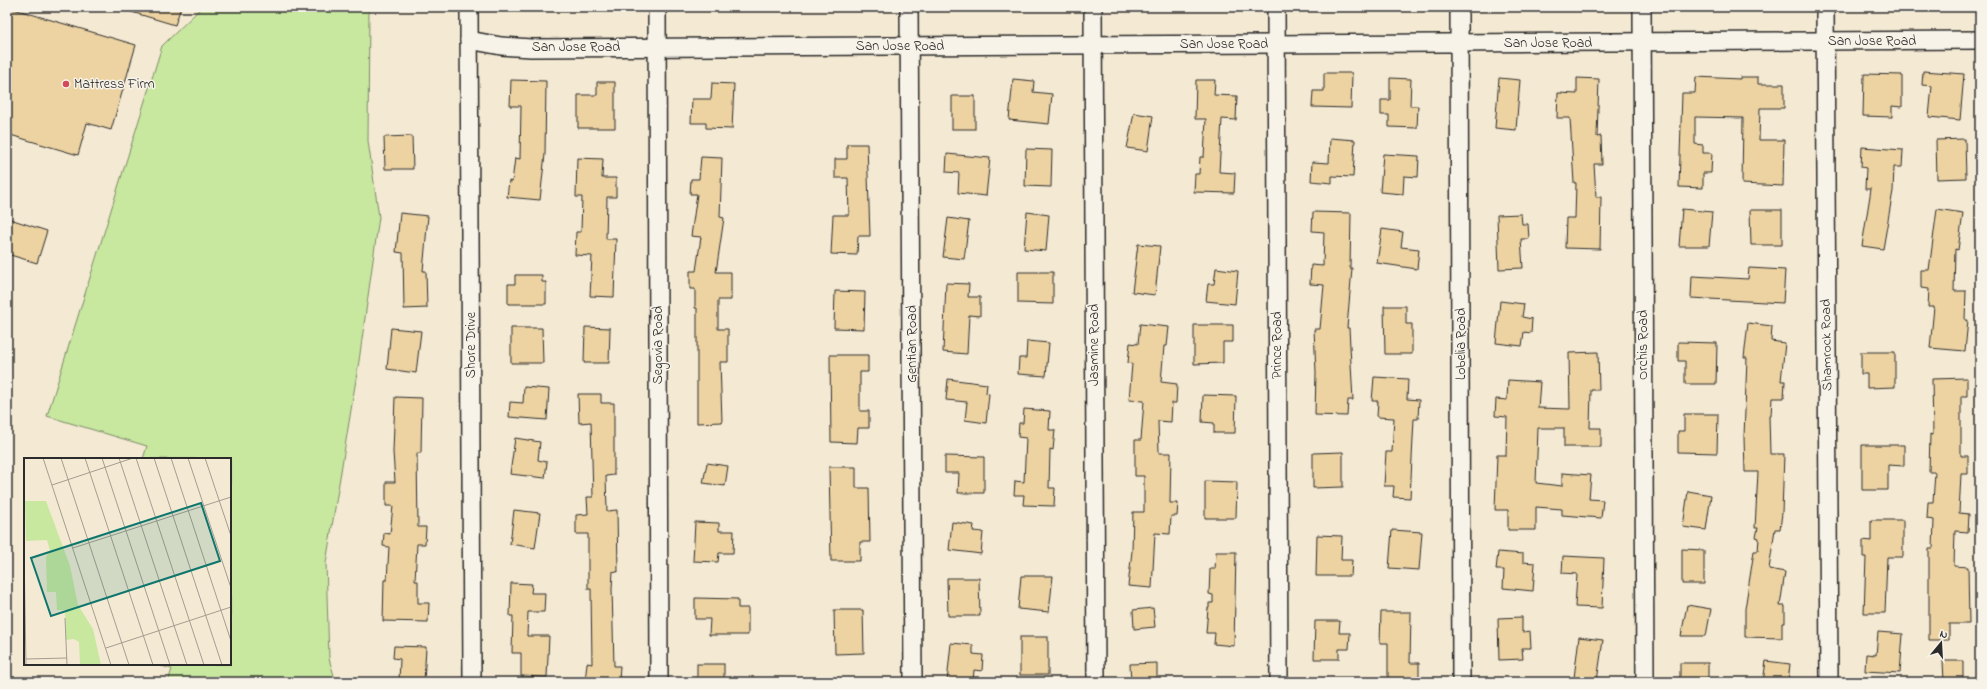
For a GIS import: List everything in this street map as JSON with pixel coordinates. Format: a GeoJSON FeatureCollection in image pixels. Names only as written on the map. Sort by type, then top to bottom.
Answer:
{"type":"FeatureCollection","features":[{"type":"Feature","properties":{"kind":"street","name":"Shore Drive"},"geometry":{"type":"LineString","coordinates":[[469,7],[472,682]]}},
{"type":"Feature","properties":{"kind":"street","name":"Segovia Road"},"geometry":{"type":"LineString","coordinates":[[657,7],[659,682]]}},
{"type":"Feature","properties":{"kind":"street","name":"Gentian Road"},"geometry":{"type":"LineString","coordinates":[[909,7],[914,682]]}},
{"type":"Feature","properties":{"kind":"street","name":"Jasmine Road"},"geometry":{"type":"LineString","coordinates":[[1093,7],[1096,682]]}},
{"type":"Feature","properties":{"kind":"street","name":"Prince Road"},"geometry":{"type":"LineString","coordinates":[[1276,7],[1279,682]]}},
{"type":"Feature","properties":{"kind":"street","name":"Lobelia Road"},"geometry":{"type":"LineString","coordinates":[[1459,7],[1461,682]]}},
{"type":"Feature","properties":{"kind":"street","name":"Orchis Road"},"geometry":{"type":"LineString","coordinates":[[1642,7],[1645,682]]}},
{"type":"Feature","properties":{"kind":"street","name":"Shamrock Road"},"geometry":{"type":"LineString","coordinates":[[1825,7],[1829,682]]}},
{"type":"Feature","properties":{"kind":"street","name":"San Jose Road"},"geometry":{"type":"LineString","coordinates":[[469,40],[501,46],[531,48],[1980,40]]}},
{"type":"Feature","properties":{"kind":"green space"},"geometry":{"type":"Polygon","coordinates":[[[202,7],[369,7],[368,141],[379,217],[359,361],[326,563],[329,659],[336,682],[168,682],[172,669],[158,665],[231,665],[231,458],[143,458],[147,446],[47,416],[162,46],[202,7]]]}},
{"type":"Feature","properties":{"kind":"building","name":"Mattress Firm"},"geometry":{"type":"Polygon","coordinates":[[[7,7],[136,45],[111,130],[87,123],[78,155],[7,134],[7,7]]]}},
{"type":"Feature","properties":{"kind":"building"},"geometry":{"type":"Polygon","coordinates":[[[125,7],[181,7],[175,25],[125,10],[125,7]]]}},
{"type":"Feature","properties":{"kind":"building"},"geometry":{"type":"Polygon","coordinates":[[[1923,71],[1964,74],[1960,120],[1929,117],[1932,86],[1922,85],[1923,71]]]}},
{"type":"Feature","properties":{"kind":"building"},"geometry":{"type":"Polygon","coordinates":[[[1324,73],[1352,73],[1351,108],[1312,107],[1313,91],[1324,91],[1324,73]]]}},
{"type":"Feature","properties":{"kind":"building"},"geometry":{"type":"Polygon","coordinates":[[[1864,74],[1902,75],[1902,107],[1892,106],[1892,117],[1863,116],[1864,74]]]}},
{"type":"Feature","properties":{"kind":"building"},"geometry":{"type":"Polygon","coordinates":[[[1696,77],[1740,79],[1740,77],[1758,77],[1758,84],[1784,84],[1784,108],[1760,108],[1759,140],[1784,140],[1783,186],[1742,184],[1743,118],[1695,117],[1695,144],[1703,145],[1703,153],[1712,153],[1711,173],[1703,173],[1703,188],[1679,187],[1682,93],[1695,93],[1696,77]]]}},
{"type":"Feature","properties":{"kind":"building"},"geometry":{"type":"Polygon","coordinates":[[[1390,78],[1411,79],[1410,106],[1418,106],[1417,128],[1389,127],[1389,115],[1381,115],[1381,100],[1390,100],[1390,78]]]}},
{"type":"Feature","properties":{"kind":"building"},"geometry":{"type":"Polygon","coordinates":[[[1499,78],[1520,80],[1516,130],[1495,128],[1499,78]]]}},
{"type":"Feature","properties":{"kind":"building"},"geometry":{"type":"Polygon","coordinates":[[[1577,78],[1599,79],[1597,137],[1601,136],[1602,164],[1594,164],[1596,197],[1601,197],[1600,249],[1565,248],[1566,218],[1575,218],[1576,183],[1574,183],[1570,118],[1557,118],[1558,93],[1577,94],[1577,78]]]}},
{"type":"Feature","properties":{"kind":"building"},"geometry":{"type":"Polygon","coordinates":[[[1013,79],[1034,81],[1033,92],[1052,94],[1049,124],[1009,120],[1013,79]]]}},
{"type":"Feature","properties":{"kind":"building"},"geometry":{"type":"Polygon","coordinates":[[[511,80],[546,81],[545,154],[540,200],[507,197],[509,181],[512,182],[515,158],[520,159],[521,106],[510,106],[511,80]]]}},
{"type":"Feature","properties":{"kind":"building"},"geometry":{"type":"Polygon","coordinates":[[[1196,80],[1215,80],[1214,95],[1237,96],[1236,120],[1222,119],[1219,172],[1235,173],[1234,193],[1194,192],[1195,174],[1199,174],[1200,157],[1204,157],[1206,119],[1195,119],[1196,80]]]}},
{"type":"Feature","properties":{"kind":"building"},"geometry":{"type":"Polygon","coordinates":[[[597,82],[615,82],[615,128],[578,128],[578,95],[597,95],[597,82]]]}},
{"type":"Feature","properties":{"kind":"building"},"geometry":{"type":"Polygon","coordinates":[[[712,83],[734,84],[732,129],[706,128],[706,123],[691,123],[692,99],[711,99],[712,83]]]}},
{"type":"Feature","properties":{"kind":"building"},"geometry":{"type":"Polygon","coordinates":[[[952,96],[975,96],[975,129],[952,129],[952,96]]]}},
{"type":"Feature","properties":{"kind":"building"},"geometry":{"type":"Polygon","coordinates":[[[1134,113],[1153,116],[1148,151],[1127,148],[1134,113]]]}},
{"type":"Feature","properties":{"kind":"building"},"geometry":{"type":"Polygon","coordinates":[[[412,136],[413,169],[385,169],[384,137],[412,136]]]}},
{"type":"Feature","properties":{"kind":"building"},"geometry":{"type":"Polygon","coordinates":[[[1330,138],[1355,140],[1353,177],[1332,176],[1332,183],[1311,181],[1312,162],[1329,163],[1330,138]]]}},
{"type":"Feature","properties":{"kind":"building"},"geometry":{"type":"Polygon","coordinates":[[[1965,139],[1966,178],[1937,179],[1936,140],[1965,139]]]}},
{"type":"Feature","properties":{"kind":"building"},"geometry":{"type":"Polygon","coordinates":[[[847,144],[867,144],[870,236],[858,236],[857,255],[831,254],[833,215],[849,215],[848,178],[835,178],[835,159],[847,159],[847,144]]]}},
{"type":"Feature","properties":{"kind":"building"},"geometry":{"type":"Polygon","coordinates":[[[1862,147],[1903,150],[1902,167],[1894,167],[1893,191],[1883,249],[1862,246],[1871,189],[1865,189],[1866,168],[1861,167],[1862,147]]]}},
{"type":"Feature","properties":{"kind":"building"},"geometry":{"type":"Polygon","coordinates":[[[1026,149],[1052,150],[1051,187],[1025,186],[1026,149]]]}},
{"type":"Feature","properties":{"kind":"building"},"geometry":{"type":"Polygon","coordinates":[[[947,154],[990,158],[986,196],[958,193],[959,173],[946,172],[947,154]]]}},
{"type":"Feature","properties":{"kind":"building"},"geometry":{"type":"Polygon","coordinates":[[[1383,154],[1419,156],[1418,177],[1404,176],[1403,194],[1380,192],[1383,154]]]}},
{"type":"Feature","properties":{"kind":"building"},"geometry":{"type":"Polygon","coordinates":[[[701,157],[722,158],[720,217],[724,218],[716,272],[731,272],[731,300],[718,300],[718,329],[728,329],[728,362],[720,362],[722,422],[697,423],[697,308],[695,308],[695,289],[690,289],[690,271],[696,271],[701,237],[691,236],[697,194],[690,194],[691,179],[699,179],[701,157]]]}},
{"type":"Feature","properties":{"kind":"building"},"geometry":{"type":"Polygon","coordinates":[[[577,158],[603,159],[602,178],[616,178],[616,197],[607,197],[606,239],[616,239],[614,297],[590,296],[592,256],[575,255],[576,232],[581,232],[582,197],[576,197],[577,158]]]}},
{"type":"Feature","properties":{"kind":"building"},"geometry":{"type":"Polygon","coordinates":[[[1682,209],[1712,212],[1709,246],[1679,246],[1682,209]]]}},
{"type":"Feature","properties":{"kind":"building"},"geometry":{"type":"Polygon","coordinates":[[[1937,209],[1963,213],[1958,250],[1955,249],[1954,291],[1966,291],[1965,320],[1968,320],[1965,351],[1930,348],[1934,307],[1928,307],[1929,289],[1921,288],[1921,270],[1929,270],[1937,209]]]}},
{"type":"Feature","properties":{"kind":"building"},"geometry":{"type":"Polygon","coordinates":[[[1750,210],[1782,210],[1782,245],[1751,245],[1750,210]]]}},
{"type":"Feature","properties":{"kind":"building"},"geometry":{"type":"Polygon","coordinates":[[[1027,212],[1049,215],[1046,251],[1024,249],[1027,212]]]}},
{"type":"Feature","properties":{"kind":"building"},"geometry":{"type":"Polygon","coordinates":[[[1313,212],[1351,213],[1350,268],[1352,268],[1347,328],[1349,328],[1353,400],[1348,400],[1347,416],[1315,415],[1316,372],[1314,329],[1320,329],[1324,285],[1310,284],[1311,265],[1323,266],[1324,232],[1312,231],[1313,212]]]}},
{"type":"Feature","properties":{"kind":"building"},"geometry":{"type":"Polygon","coordinates":[[[400,213],[428,216],[423,271],[426,271],[427,308],[404,309],[403,253],[396,252],[400,213]]]}},
{"type":"Feature","properties":{"kind":"building"},"geometry":{"type":"Polygon","coordinates":[[[1521,214],[1522,224],[1528,224],[1529,239],[1521,239],[1523,268],[1499,269],[1497,215],[1521,214]]]}},
{"type":"Feature","properties":{"kind":"building"},"geometry":{"type":"Polygon","coordinates":[[[7,218],[47,231],[37,263],[7,254],[7,218]]]}},
{"type":"Feature","properties":{"kind":"building"},"geometry":{"type":"Polygon","coordinates":[[[948,218],[969,221],[964,259],[943,257],[948,218]]]}},
{"type":"Feature","properties":{"kind":"building"},"geometry":{"type":"Polygon","coordinates":[[[1382,229],[1403,232],[1401,247],[1419,249],[1417,269],[1377,263],[1382,229]]]}},
{"type":"Feature","properties":{"kind":"building"},"geometry":{"type":"Polygon","coordinates":[[[1138,244],[1160,246],[1155,295],[1132,292],[1138,244]]]}},
{"type":"Feature","properties":{"kind":"building"},"geometry":{"type":"Polygon","coordinates":[[[1216,268],[1238,271],[1235,304],[1206,301],[1208,284],[1214,284],[1216,268]]]}},
{"type":"Feature","properties":{"kind":"building"},"geometry":{"type":"Polygon","coordinates":[[[1749,268],[1785,270],[1783,303],[1691,298],[1692,276],[1748,279],[1749,268]]]}},
{"type":"Feature","properties":{"kind":"building"},"geometry":{"type":"Polygon","coordinates":[[[1018,272],[1053,272],[1053,304],[1018,303],[1018,272]]]}},
{"type":"Feature","properties":{"kind":"building"},"geometry":{"type":"Polygon","coordinates":[[[515,275],[542,275],[542,282],[546,282],[546,304],[508,304],[508,284],[515,284],[515,275]]]}},
{"type":"Feature","properties":{"kind":"building"},"geometry":{"type":"Polygon","coordinates":[[[946,283],[969,284],[968,297],[980,297],[980,316],[969,315],[967,354],[943,352],[946,283]]]}},
{"type":"Feature","properties":{"kind":"building"},"geometry":{"type":"Polygon","coordinates":[[[835,291],[865,292],[864,329],[834,328],[835,291]]]}},
{"type":"Feature","properties":{"kind":"building"},"geometry":{"type":"Polygon","coordinates":[[[1500,301],[1524,304],[1522,317],[1532,319],[1531,333],[1524,332],[1522,346],[1496,343],[1500,301]]]}},
{"type":"Feature","properties":{"kind":"building"},"geometry":{"type":"Polygon","coordinates":[[[1384,306],[1406,306],[1406,324],[1412,324],[1412,354],[1385,354],[1384,306]]]}},
{"type":"Feature","properties":{"kind":"building"},"geometry":{"type":"Polygon","coordinates":[[[1748,323],[1772,326],[1771,341],[1785,343],[1781,381],[1785,381],[1784,398],[1772,398],[1771,416],[1769,416],[1770,454],[1784,454],[1780,529],[1775,529],[1769,569],[1785,572],[1780,606],[1785,606],[1785,623],[1782,623],[1782,638],[1745,637],[1745,609],[1754,551],[1758,551],[1759,538],[1756,537],[1758,528],[1755,528],[1758,472],[1745,472],[1744,437],[1747,358],[1744,358],[1748,323]]]}},
{"type":"Feature","properties":{"kind":"building"},"geometry":{"type":"Polygon","coordinates":[[[1140,324],[1169,327],[1167,346],[1164,346],[1161,382],[1177,384],[1176,403],[1172,403],[1171,422],[1158,421],[1159,453],[1171,453],[1170,503],[1178,503],[1177,516],[1171,516],[1170,534],[1155,533],[1152,588],[1128,586],[1132,551],[1133,512],[1144,512],[1144,476],[1135,476],[1135,440],[1141,440],[1144,401],[1129,400],[1132,364],[1128,363],[1130,343],[1138,344],[1140,324]]]}},
{"type":"Feature","properties":{"kind":"building"},"geometry":{"type":"Polygon","coordinates":[[[1194,325],[1233,325],[1233,342],[1223,342],[1223,363],[1194,364],[1194,325]]]}},
{"type":"Feature","properties":{"kind":"building"},"geometry":{"type":"Polygon","coordinates":[[[585,327],[610,328],[609,363],[584,363],[585,327]]]}},
{"type":"Feature","properties":{"kind":"building"},"geometry":{"type":"Polygon","coordinates":[[[391,328],[421,331],[416,373],[387,369],[391,328]]]}},
{"type":"Feature","properties":{"kind":"building"},"geometry":{"type":"Polygon","coordinates":[[[511,328],[542,328],[543,363],[511,363],[511,328]]]}},
{"type":"Feature","properties":{"kind":"building"},"geometry":{"type":"Polygon","coordinates":[[[1027,341],[1049,343],[1046,376],[1018,374],[1019,358],[1026,358],[1027,341]]]}},
{"type":"Feature","properties":{"kind":"building"},"geometry":{"type":"Polygon","coordinates":[[[1678,342],[1717,343],[1716,384],[1685,384],[1685,361],[1678,361],[1678,342]]]}},
{"type":"Feature","properties":{"kind":"building"},"geometry":{"type":"Polygon","coordinates":[[[1598,352],[1599,390],[1591,390],[1590,428],[1601,428],[1601,447],[1564,447],[1564,428],[1538,428],[1536,483],[1562,486],[1562,473],[1591,475],[1589,499],[1603,500],[1601,518],[1562,515],[1562,509],[1536,507],[1536,530],[1508,530],[1508,510],[1495,510],[1497,455],[1506,455],[1507,417],[1495,416],[1496,399],[1507,400],[1508,380],[1540,382],[1538,408],[1570,409],[1569,353],[1598,352]]]}},
{"type":"Feature","properties":{"kind":"building"},"geometry":{"type":"Polygon","coordinates":[[[1861,352],[1895,352],[1895,387],[1867,388],[1867,374],[1861,374],[1861,352]]]}},
{"type":"Feature","properties":{"kind":"building"},"geometry":{"type":"Polygon","coordinates":[[[830,355],[868,355],[868,372],[860,372],[860,411],[869,411],[869,428],[858,428],[857,443],[831,442],[830,355]]]}},
{"type":"Feature","properties":{"kind":"building"},"geometry":{"type":"Polygon","coordinates":[[[1374,377],[1408,379],[1407,399],[1419,400],[1418,419],[1414,419],[1410,498],[1393,497],[1394,486],[1384,486],[1386,452],[1392,452],[1394,418],[1377,417],[1378,401],[1372,401],[1374,377]]]}},
{"type":"Feature","properties":{"kind":"building"},"geometry":{"type":"Polygon","coordinates":[[[1967,378],[1967,396],[1961,396],[1961,456],[1968,456],[1968,474],[1961,474],[1959,513],[1969,514],[1968,532],[1955,531],[1954,566],[1968,567],[1969,624],[1949,624],[1949,640],[1929,640],[1929,548],[1933,548],[1934,520],[1927,519],[1928,502],[1933,502],[1935,472],[1929,472],[1930,434],[1933,435],[1932,379],[1967,378]]]}},
{"type":"Feature","properties":{"kind":"building"},"geometry":{"type":"Polygon","coordinates":[[[948,379],[987,384],[986,393],[989,394],[986,423],[965,420],[967,402],[946,400],[948,379]]]}},
{"type":"Feature","properties":{"kind":"building"},"geometry":{"type":"Polygon","coordinates":[[[524,387],[549,389],[547,420],[509,417],[510,402],[523,403],[524,387]]]}},
{"type":"Feature","properties":{"kind":"building"},"geometry":{"type":"Polygon","coordinates":[[[578,394],[601,394],[601,403],[614,403],[614,475],[606,476],[607,511],[617,510],[618,572],[613,571],[612,589],[614,666],[620,666],[619,682],[585,682],[587,663],[592,664],[591,589],[588,589],[588,534],[576,534],[576,515],[588,514],[587,497],[593,497],[591,422],[579,423],[578,394]]]}},
{"type":"Feature","properties":{"kind":"building"},"geometry":{"type":"Polygon","coordinates":[[[1203,395],[1236,396],[1235,433],[1214,433],[1214,423],[1202,422],[1203,395]]]}},
{"type":"Feature","properties":{"kind":"building"},"geometry":{"type":"Polygon","coordinates":[[[395,397],[422,398],[421,453],[417,453],[418,527],[426,527],[425,544],[417,544],[415,581],[418,581],[418,603],[429,603],[428,622],[383,621],[384,580],[387,580],[389,547],[383,546],[384,533],[390,534],[393,506],[386,506],[386,482],[395,482],[393,452],[395,397]]]}},
{"type":"Feature","properties":{"kind":"building"},"geometry":{"type":"Polygon","coordinates":[[[1024,409],[1050,411],[1049,430],[1055,430],[1053,450],[1050,449],[1049,488],[1055,488],[1054,506],[1023,505],[1024,495],[1014,495],[1015,481],[1024,482],[1026,438],[1018,437],[1019,423],[1023,423],[1024,409]]]}},
{"type":"Feature","properties":{"kind":"building"},"geometry":{"type":"Polygon","coordinates":[[[1684,414],[1718,414],[1717,453],[1678,452],[1678,431],[1684,431],[1684,414]]]}},
{"type":"Feature","properties":{"kind":"building"},"geometry":{"type":"Polygon","coordinates":[[[515,438],[540,442],[538,460],[547,462],[545,478],[510,474],[515,438]]]}},
{"type":"Feature","properties":{"kind":"building"},"geometry":{"type":"Polygon","coordinates":[[[1862,445],[1904,445],[1904,466],[1888,465],[1888,490],[1862,490],[1862,445]]]}},
{"type":"Feature","properties":{"kind":"building"},"geometry":{"type":"Polygon","coordinates":[[[1343,452],[1343,487],[1313,488],[1313,453],[1343,452]]]}},
{"type":"Feature","properties":{"kind":"building"},"geometry":{"type":"Polygon","coordinates":[[[945,456],[984,457],[984,493],[958,493],[959,473],[945,473],[945,456]]]}},
{"type":"Feature","properties":{"kind":"building"},"geometry":{"type":"Polygon","coordinates":[[[707,463],[728,466],[725,486],[703,483],[707,463]]]}},
{"type":"Feature","properties":{"kind":"building"},"geometry":{"type":"Polygon","coordinates":[[[829,467],[856,467],[856,488],[869,488],[870,542],[860,542],[860,561],[831,561],[829,467]]]}},
{"type":"Feature","properties":{"kind":"building"},"geometry":{"type":"Polygon","coordinates":[[[1205,481],[1237,482],[1236,518],[1205,518],[1205,481]]]}},
{"type":"Feature","properties":{"kind":"building"},"geometry":{"type":"Polygon","coordinates":[[[1688,491],[1711,495],[1706,530],[1683,527],[1688,491]]]}},
{"type":"Feature","properties":{"kind":"building"},"geometry":{"type":"Polygon","coordinates":[[[514,510],[540,513],[535,548],[510,544],[514,510]]]}},
{"type":"Feature","properties":{"kind":"building"},"geometry":{"type":"Polygon","coordinates":[[[1871,520],[1903,520],[1903,557],[1887,557],[1885,613],[1864,613],[1866,557],[1863,557],[1863,540],[1871,541],[1871,520]]]}},
{"type":"Feature","properties":{"kind":"building"},"geometry":{"type":"Polygon","coordinates":[[[695,522],[719,523],[719,531],[734,531],[733,553],[719,553],[718,562],[693,561],[695,522]]]}},
{"type":"Feature","properties":{"kind":"building"},"geometry":{"type":"Polygon","coordinates":[[[952,522],[974,525],[973,531],[983,532],[981,554],[949,550],[952,522]]]}},
{"type":"Feature","properties":{"kind":"building"},"geometry":{"type":"Polygon","coordinates":[[[1392,530],[1422,532],[1419,570],[1389,568],[1392,530]]]}},
{"type":"Feature","properties":{"kind":"building"},"geometry":{"type":"Polygon","coordinates":[[[1317,535],[1342,536],[1341,560],[1352,560],[1351,576],[1316,576],[1317,535]]]}},
{"type":"Feature","properties":{"kind":"building"},"geometry":{"type":"Polygon","coordinates":[[[1682,549],[1704,550],[1704,584],[1682,584],[1682,549]]]}},
{"type":"Feature","properties":{"kind":"building"},"geometry":{"type":"Polygon","coordinates":[[[1216,552],[1236,552],[1234,646],[1214,644],[1215,633],[1206,633],[1209,603],[1213,603],[1213,595],[1209,594],[1210,569],[1215,569],[1216,552]]]}},
{"type":"Feature","properties":{"kind":"building"},"geometry":{"type":"Polygon","coordinates":[[[1498,552],[1523,554],[1523,562],[1535,563],[1533,591],[1503,588],[1504,570],[1496,570],[1498,552]]]}},
{"type":"Feature","properties":{"kind":"building"},"geometry":{"type":"Polygon","coordinates":[[[1563,556],[1604,558],[1602,608],[1575,607],[1577,574],[1562,573],[1563,556]]]}},
{"type":"Feature","properties":{"kind":"building"},"geometry":{"type":"Polygon","coordinates":[[[1021,576],[1053,576],[1049,612],[1018,609],[1021,576]]]}},
{"type":"Feature","properties":{"kind":"building"},"geometry":{"type":"Polygon","coordinates":[[[947,578],[979,578],[980,616],[948,616],[947,578]]]}},
{"type":"Feature","properties":{"kind":"building"},"geometry":{"type":"Polygon","coordinates":[[[511,583],[532,584],[531,593],[545,593],[544,612],[528,612],[527,636],[549,636],[547,677],[521,676],[521,653],[512,653],[513,616],[510,616],[511,583]]]}},
{"type":"Feature","properties":{"kind":"building"},"geometry":{"type":"Polygon","coordinates":[[[695,598],[738,599],[738,608],[748,608],[748,635],[709,635],[710,619],[695,619],[695,598]]]}},
{"type":"Feature","properties":{"kind":"building"},"geometry":{"type":"Polygon","coordinates":[[[1687,605],[1711,609],[1706,636],[1681,636],[1687,605]]]}},
{"type":"Feature","properties":{"kind":"building"},"geometry":{"type":"Polygon","coordinates":[[[1153,608],[1155,627],[1134,629],[1133,610],[1153,608]]]}},
{"type":"Feature","properties":{"kind":"building"},"geometry":{"type":"Polygon","coordinates":[[[834,610],[863,610],[864,653],[835,654],[834,610]]]}},
{"type":"Feature","properties":{"kind":"building"},"geometry":{"type":"Polygon","coordinates":[[[1381,612],[1411,612],[1410,663],[1419,663],[1419,680],[1388,682],[1388,643],[1380,643],[1381,612]]]}},
{"type":"Feature","properties":{"kind":"building"},"geometry":{"type":"Polygon","coordinates":[[[1522,617],[1522,632],[1530,631],[1531,648],[1522,648],[1523,659],[1499,660],[1498,618],[1522,617]]]}},
{"type":"Feature","properties":{"kind":"building"},"geometry":{"type":"Polygon","coordinates":[[[1315,621],[1340,621],[1339,633],[1350,633],[1349,649],[1339,649],[1339,659],[1314,659],[1315,621]]]}},
{"type":"Feature","properties":{"kind":"building"},"geometry":{"type":"Polygon","coordinates":[[[1878,632],[1903,634],[1900,673],[1865,671],[1866,654],[1876,655],[1878,632]]]}},
{"type":"Feature","properties":{"kind":"building"},"geometry":{"type":"Polygon","coordinates":[[[1020,637],[1048,637],[1048,675],[1020,675],[1020,637]]]}},
{"type":"Feature","properties":{"kind":"building"},"geometry":{"type":"Polygon","coordinates":[[[1579,637],[1603,640],[1597,681],[1574,678],[1579,637]]]}},
{"type":"Feature","properties":{"kind":"building"},"geometry":{"type":"Polygon","coordinates":[[[951,643],[973,645],[973,654],[983,655],[982,671],[974,670],[973,682],[947,682],[951,643]]]}},
{"type":"Feature","properties":{"kind":"building"},"geometry":{"type":"Polygon","coordinates":[[[394,646],[426,647],[424,682],[399,682],[400,659],[393,658],[394,646]]]}},
{"type":"Feature","properties":{"kind":"building"},"geometry":{"type":"Polygon","coordinates":[[[1766,661],[1790,664],[1788,682],[1763,682],[1766,661]]]}},
{"type":"Feature","properties":{"kind":"building"},"geometry":{"type":"Polygon","coordinates":[[[1943,661],[1963,661],[1963,682],[1944,682],[1943,661]]]}},
{"type":"Feature","properties":{"kind":"building"},"geometry":{"type":"Polygon","coordinates":[[[1157,663],[1157,682],[1131,682],[1130,664],[1157,663]]]}},
{"type":"Feature","properties":{"kind":"building"},"geometry":{"type":"Polygon","coordinates":[[[1680,663],[1708,663],[1708,682],[1680,682],[1680,663]]]}},
{"type":"Feature","properties":{"kind":"building"},"geometry":{"type":"Polygon","coordinates":[[[697,664],[724,664],[724,682],[697,682],[697,664]]]}},
{"type":"Feature","properties":{"kind":"place","name":"Mattress Firm"},"geometry":{"type":"Point","coordinates":[66,84]}}]}
